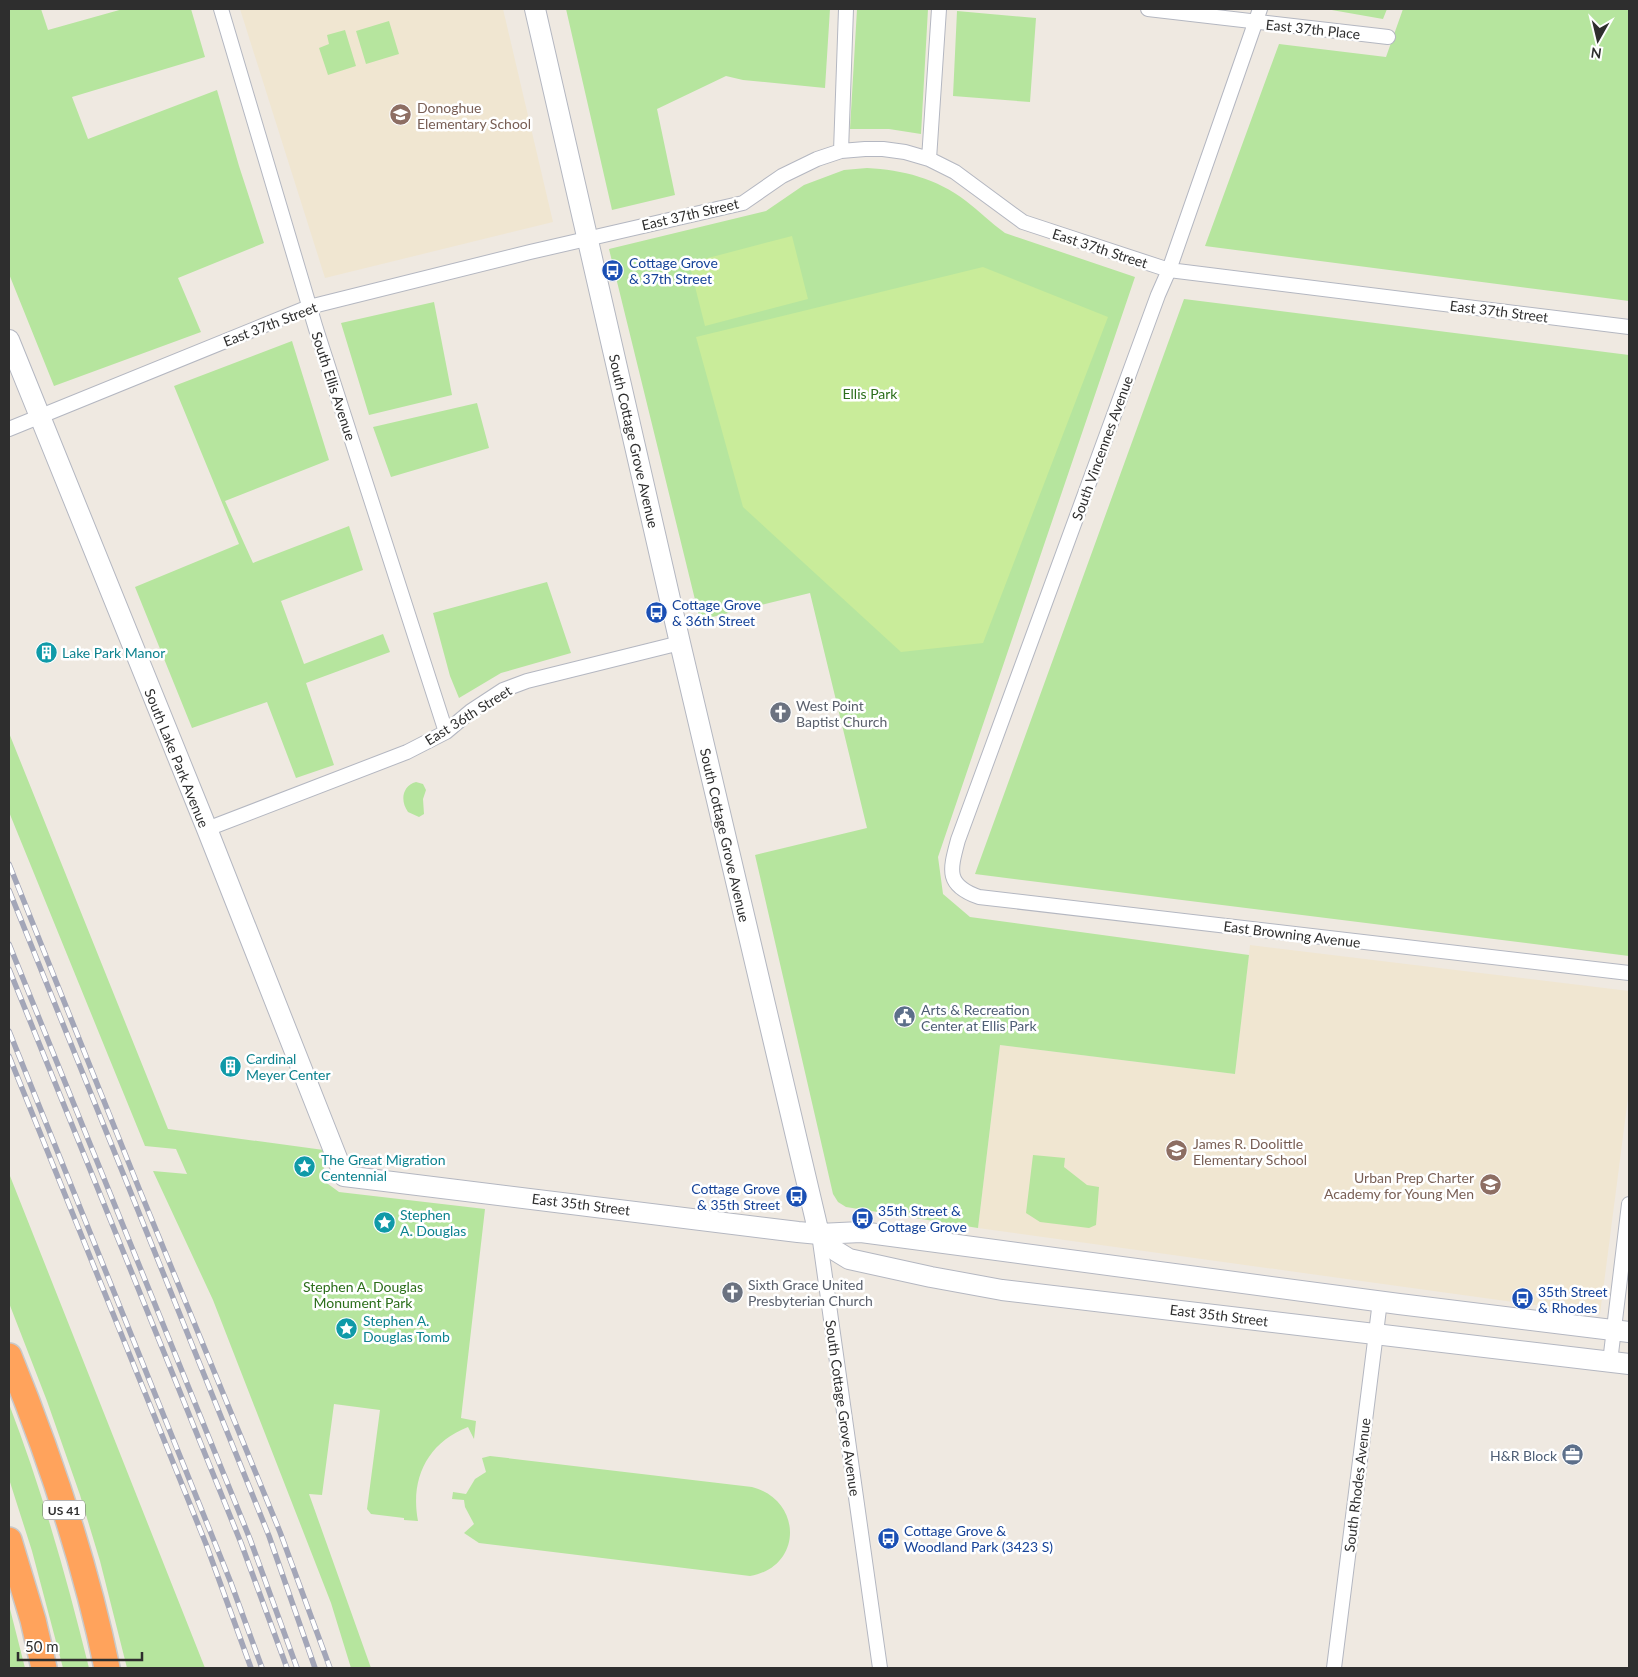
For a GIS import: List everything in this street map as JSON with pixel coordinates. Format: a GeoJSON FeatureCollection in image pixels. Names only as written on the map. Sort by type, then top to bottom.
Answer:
{"type":"FeatureCollection","features":[{"type":"Feature","properties":{"kind":"highway","name":"US 41"},"geometry":{"type":"LineString","coordinates":[[9,1356],[57,1485],[90,1594],[107,1668]]}},
{"type":"Feature","properties":{"kind":"highway"},"geometry":{"type":"LineString","coordinates":[[9,1540],[33,1620],[44,1668]]}},
{"type":"Feature","properties":{"kind":"main road","name":"South Cottage Grove Avenue"},"geometry":{"type":"LineString","coordinates":[[535,9],[680,643],[819,1234]]}},
{"type":"Feature","properties":{"kind":"main road","name":"South Lake Park Avenue"},"geometry":{"type":"LineString","coordinates":[[9,340],[207,830],[344,1176]]}},
{"type":"Feature","properties":{"kind":"main road","name":"East 35th Street"},"geometry":{"type":"LineString","coordinates":[[344,1176],[819,1234],[861,1232],[1621,1331]]}},
{"type":"Feature","properties":{"kind":"main road","name":"East 35th Street"},"geometry":{"type":"LineString","coordinates":[[819,1234],[836,1251],[849,1258],[964,1284],[1629,1364]]}},
{"type":"Feature","properties":{"kind":"street","name":"South Ellis Avenue"},"geometry":{"type":"LineString","coordinates":[[222,9],[309,307],[446,732]]}},
{"type":"Feature","properties":{"kind":"street"},"geometry":{"type":"LineString","coordinates":[[841,151],[846,9]]}},
{"type":"Feature","properties":{"kind":"street"},"geometry":{"type":"LineString","coordinates":[[929,159],[939,9]]}},
{"type":"Feature","properties":{"kind":"street","name":"East 37th Place"},"geometry":{"type":"LineString","coordinates":[[1148,9],[1388,37]]}},
{"type":"Feature","properties":{"kind":"street","name":"South Vincennes Avenue"},"geometry":{"type":"LineString","coordinates":[[959,886],[952,875],[952,864],[958,840],[1169,270],[1260,9]]}},
{"type":"Feature","properties":{"kind":"street","name":"East 37th Street"},"geometry":{"type":"LineString","coordinates":[[9,429],[309,307],[587,238],[743,202],[782,176],[816,159],[841,151],[883,149],[905,152],[929,159],[955,172],[1022,222],[1169,270],[1629,327]]}},
{"type":"Feature","properties":{"kind":"street","name":"East 36th Street"},"geometry":{"type":"LineString","coordinates":[[207,830],[407,752],[446,732],[471,711],[495,695],[527,681],[680,643]]}},
{"type":"Feature","properties":{"kind":"street","name":"East Browning Avenue"},"geometry":{"type":"LineString","coordinates":[[959,886],[967,893],[979,897],[1629,973]]}},
{"type":"Feature","properties":{"kind":"street"},"geometry":{"type":"LineString","coordinates":[[1610,1362],[1621,1331],[1629,1204]]}},
{"type":"Feature","properties":{"kind":"street","name":"South Cottage Grove Avenue"},"geometry":{"type":"LineString","coordinates":[[819,1234],[880,1668]]}},
{"type":"Feature","properties":{"kind":"street","name":"South Rhodes Avenue"},"geometry":{"type":"LineString","coordinates":[[1334,1668],[1380,1301]]}},
{"type":"Feature","properties":{"kind":"shaded area","name":"Donoghue Elementary School"},"geometry":{"type":"Polygon","coordinates":[[[240,9],[503,9],[553,222],[325,278],[240,9]]]}},
{"type":"Feature","properties":{"kind":"shaded area"},"geometry":{"type":"Polygon","coordinates":[[[1250,945],[1629,991],[1629,1090],[1600,1314],[978,1228],[1000,1045],[1235,1074],[1250,945]]]}},
{"type":"Feature","properties":{"kind":"green space"},"geometry":{"type":"Polygon","coordinates":[[[9,9],[41,9],[48,30],[123,9],[191,9],[205,57],[72,97],[88,139],[217,90],[264,243],[178,278],[201,332],[54,386],[9,274],[9,9]]]}},
{"type":"Feature","properties":{"kind":"green space"},"geometry":{"type":"Polygon","coordinates":[[[566,9],[830,9],[825,88],[743,80],[726,76],[657,109],[675,195],[612,210],[566,9]]]}},
{"type":"Feature","properties":{"kind":"green space"},"geometry":{"type":"Polygon","coordinates":[[[857,9],[928,9],[921,134],[889,129],[850,129],[857,9]]]}},
{"type":"Feature","properties":{"kind":"green space"},"geometry":{"type":"Polygon","coordinates":[[[1326,9],[1387,9],[1383,19],[1326,9]]]}},
{"type":"Feature","properties":{"kind":"green space"},"geometry":{"type":"Polygon","coordinates":[[[1403,9],[1629,9],[1629,301],[1205,246],[1279,44],[1386,57],[1403,9]]]}},
{"type":"Feature","properties":{"kind":"green space"},"geometry":{"type":"Polygon","coordinates":[[[957,11],[1036,18],[1030,102],[953,96],[957,11]]]}},
{"type":"Feature","properties":{"kind":"green space"},"geometry":{"type":"Polygon","coordinates":[[[389,21],[399,54],[366,64],[356,31],[389,21]]]}},
{"type":"Feature","properties":{"kind":"green space"},"geometry":{"type":"Polygon","coordinates":[[[345,30],[356,66],[328,75],[319,48],[329,44],[327,35],[345,30]]]}},
{"type":"Feature","properties":{"kind":"green space","name":"Ellis Park"},"geometry":{"type":"Polygon","coordinates":[[[867,168],[906,173],[931,181],[955,193],[1005,233],[1135,277],[938,857],[943,894],[970,917],[1249,955],[1235,1074],[1000,1045],[978,1228],[846,1207],[838,1202],[833,1194],[755,855],[867,828],[810,593],[700,620],[609,249],[766,211],[804,185],[844,170],[867,168]]]}},
{"type":"Feature","properties":{"kind":"green space"},"geometry":{"type":"Polygon","coordinates":[[[792,236],[808,299],[705,326],[689,263],[792,236]]]}},
{"type":"Feature","properties":{"kind":"green space"},"geometry":{"type":"Polygon","coordinates":[[[983,267],[1108,317],[983,643],[901,652],[743,507],[696,337],[983,267]]]}},
{"type":"Feature","properties":{"kind":"green space"},"geometry":{"type":"Polygon","coordinates":[[[1184,299],[1629,355],[1629,956],[975,874],[1184,299]]]}},
{"type":"Feature","properties":{"kind":"green space"},"geometry":{"type":"Polygon","coordinates":[[[434,302],[452,395],[369,415],[341,323],[434,302]]]}},
{"type":"Feature","properties":{"kind":"green space"},"geometry":{"type":"Polygon","coordinates":[[[292,341],[329,460],[225,501],[253,563],[349,526],[363,570],[281,601],[304,664],[383,634],[390,652],[306,683],[334,765],[296,778],[267,702],[192,728],[135,587],[239,544],[174,386],[292,341]]]}},
{"type":"Feature","properties":{"kind":"green space"},"geometry":{"type":"Polygon","coordinates":[[[477,403],[489,448],[391,477],[373,427],[477,403]]]}},
{"type":"Feature","properties":{"kind":"green space"},"geometry":{"type":"Polygon","coordinates":[[[547,582],[571,653],[501,673],[459,698],[450,676],[433,613],[547,582]]]}},
{"type":"Feature","properties":{"kind":"green space","name":"Stephen A. Douglas Monument Park"},"geometry":{"type":"Polygon","coordinates":[[[9,733],[168,1129],[331,1151],[323,1170],[324,1181],[339,1192],[485,1209],[461,1418],[476,1421],[474,1439],[468,1427],[454,1434],[432,1453],[419,1477],[416,1506],[418,1521],[371,1514],[367,1509],[380,1410],[334,1404],[322,1495],[309,1494],[371,1668],[351,1668],[331,1603],[213,1300],[153,1171],[187,1174],[176,1149],[145,1146],[9,812],[9,733]]]}},
{"type":"Feature","properties":{"kind":"green space"},"geometry":{"type":"Polygon","coordinates":[[[416,782],[423,784],[426,790],[423,799],[424,814],[419,817],[408,812],[403,799],[405,790],[416,782]]]}},
{"type":"Feature","properties":{"kind":"green space"},"geometry":{"type":"Polygon","coordinates":[[[1033,1155],[1065,1158],[1064,1167],[1087,1185],[1099,1187],[1096,1225],[1089,1228],[1040,1222],[1026,1213],[1033,1155]]]}},
{"type":"Feature","properties":{"kind":"green space"},"geometry":{"type":"Polygon","coordinates":[[[9,1173],[205,1668],[127,1668],[100,1561],[80,1495],[47,1401],[9,1303],[9,1173]]]}},
{"type":"Feature","properties":{"kind":"green space"},"geometry":{"type":"Polygon","coordinates":[[[9,1404],[53,1535],[89,1668],[63,1668],[32,1551],[9,1479],[9,1404]]]}},
{"type":"Feature","properties":{"kind":"green space"},"geometry":{"type":"Polygon","coordinates":[[[490,1456],[752,1487],[769,1494],[781,1505],[788,1518],[790,1533],[787,1547],[780,1560],[767,1570],[750,1576],[479,1543],[464,1533],[474,1524],[465,1507],[464,1500],[452,1499],[453,1492],[466,1494],[475,1479],[486,1472],[482,1458],[490,1456]]]}},
{"type":"Feature","properties":{"kind":"green space"},"geometry":{"type":"Polygon","coordinates":[[[9,1605],[25,1668],[9,1668],[9,1605]]]}},
{"type":"Feature","properties":{"kind":"railway"},"geometry":{"type":"LineString","coordinates":[[9,864],[140,1191],[280,1532],[330,1668]]}},
{"type":"Feature","properties":{"kind":"railway"},"geometry":{"type":"LineString","coordinates":[[9,890],[269,1536],[315,1668]]}},
{"type":"Feature","properties":{"kind":"railway"},"geometry":{"type":"LineString","coordinates":[[9,944],[250,1539],[297,1668]]}},
{"type":"Feature","properties":{"kind":"railway"},"geometry":{"type":"LineString","coordinates":[[9,969],[241,1543],[287,1668]]}},
{"type":"Feature","properties":{"kind":"railway"},"geometry":{"type":"LineString","coordinates":[[9,1031],[231,1583],[262,1668]]}},
{"type":"Feature","properties":{"kind":"railway"},"geometry":{"type":"LineString","coordinates":[[9,1056],[206,1544],[251,1668]]}},
{"type":"Feature","properties":{"kind":"place","name":"Donoghue Elementary School"},"geometry":{"type":"Point","coordinates":[401,115]}},
{"type":"Feature","properties":{"kind":"place","name":"Cottage Grove & 37th Street"},"geometry":{"type":"Point","coordinates":[613,270]}},
{"type":"Feature","properties":{"kind":"place","name":"Cottage Grove & 36th Street"},"geometry":{"type":"Point","coordinates":[656,612]}},
{"type":"Feature","properties":{"kind":"place","name":"Lake Park Manor"},"geometry":{"type":"Point","coordinates":[46,652]}},
{"type":"Feature","properties":{"kind":"place","name":"West Point Baptist Church"},"geometry":{"type":"Point","coordinates":[780,713]}},
{"type":"Feature","properties":{"kind":"place","name":"Arts & Recreation Center at Ellis Park"},"geometry":{"type":"Point","coordinates":[905,1017]}},
{"type":"Feature","properties":{"kind":"place","name":"Cardinal Meyer Center"},"geometry":{"type":"Point","coordinates":[230,1066]}},
{"type":"Feature","properties":{"kind":"place","name":"James R. Doolittle Elementary School"},"geometry":{"type":"Point","coordinates":[1177,1151]}},
{"type":"Feature","properties":{"kind":"place","name":"The Great Migration Centennial"},"geometry":{"type":"Point","coordinates":[305,1167]}},
{"type":"Feature","properties":{"kind":"place","name":"Urban Prep Charter Academy for Young Men"},"geometry":{"type":"Point","coordinates":[1490,1185]}},
{"type":"Feature","properties":{"kind":"place","name":"Cottage Grove & 35th Street"},"geometry":{"type":"Point","coordinates":[796,1196]}},
{"type":"Feature","properties":{"kind":"place","name":"35th Street & Cottage Grove"},"geometry":{"type":"Point","coordinates":[862,1218]}},
{"type":"Feature","properties":{"kind":"place","name":"Stephen A. Douglas"},"geometry":{"type":"Point","coordinates":[384,1222]}},
{"type":"Feature","properties":{"kind":"place","name":"Sixth Grace United Presbyterian Church"},"geometry":{"type":"Point","coordinates":[732,1292]}},
{"type":"Feature","properties":{"kind":"place","name":"35th Street & Rhodes"},"geometry":{"type":"Point","coordinates":[1522,1299]}},
{"type":"Feature","properties":{"kind":"place","name":"Stephen A. Douglas Tomb"},"geometry":{"type":"Point","coordinates":[347,1328]}},
{"type":"Feature","properties":{"kind":"place","name":"H&R Block"},"geometry":{"type":"Point","coordinates":[1573,1455]}},
{"type":"Feature","properties":{"kind":"place","name":"Cottage Grove & Woodland Park (3423 S)"},"geometry":{"type":"Point","coordinates":[888,1538]}}]}
